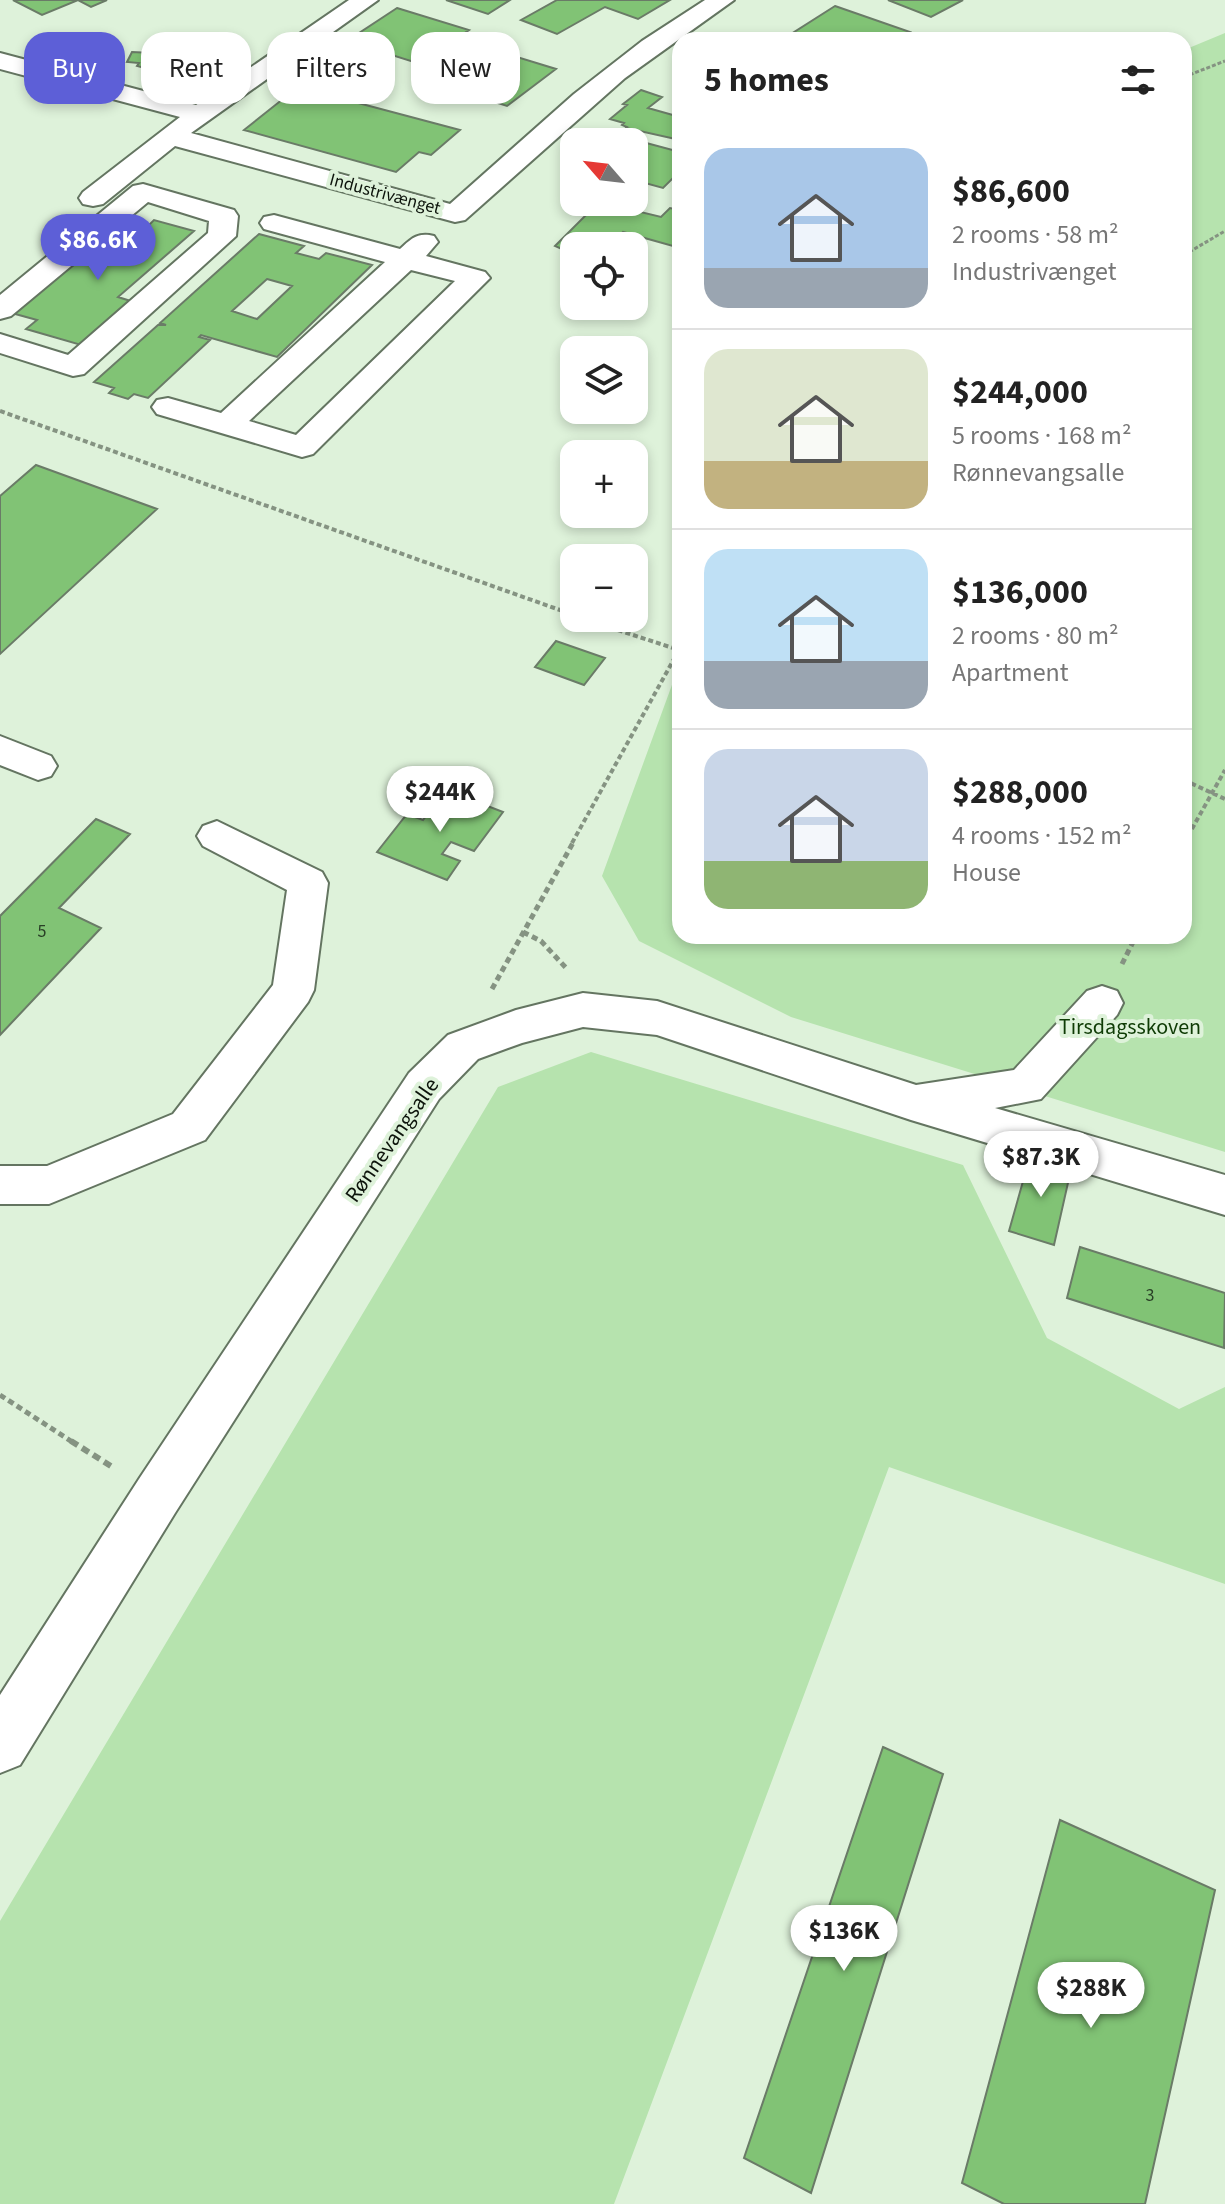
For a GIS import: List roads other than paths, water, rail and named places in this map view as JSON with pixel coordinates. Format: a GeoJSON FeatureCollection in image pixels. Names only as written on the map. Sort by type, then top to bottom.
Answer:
{"type":"FeatureCollection","features":[{"type":"Feature","properties":{"kind":"street"},"geometry":{"type":"LineString","coordinates":[[73,215],[170,136],[316,31],[366,0]]}},
{"type":"Feature","properties":{"kind":"street","name":"Industrivænget"},"geometry":{"type":"LineString","coordinates":[[170,136],[455,214],[584,97],[686,21],[722,0]]}},
{"type":"Feature","properties":{"kind":"street"},"geometry":{"type":"LineString","coordinates":[[0,61],[200,114]]}},
{"type":"Feature","properties":{"kind":"street"},"geometry":{"type":"LineString","coordinates":[[189,206],[254,159]]}},
{"type":"Feature","properties":{"kind":"street"},"geometry":{"type":"LineString","coordinates":[[0,310],[143,192],[224,216],[222,236],[73,367],[0,343]]}},
{"type":"Feature","properties":{"kind":"street"},"geometry":{"type":"LineString","coordinates":[[225,426],[455,214]]}},
{"type":"Feature","properties":{"kind":"street"},"geometry":{"type":"LineString","coordinates":[[168,407],[302,447],[475,278],[274,223]]}},
{"type":"Feature","properties":{"kind":"street"},"geometry":{"type":"LineString","coordinates":[[0,749],[38,766]]}},
{"type":"Feature","properties":{"kind":"street"},"geometry":{"type":"LineString","coordinates":[[0,1185],[49,1185],[189,1127],[293,990],[308,883],[217,836]]}},
{"type":"Feature","properties":{"kind":"street"},"geometry":{"type":"LineString","coordinates":[[911,1102],[1026,1086],[1102,1003]]}},
{"type":"Feature","properties":{"kind":"street","name":"Rønnevangsalle"},"geometry":{"type":"LineString","coordinates":[[0,1745],[157,1496],[424,1086],[463,1047],[516,1027],[583,1010],[657,1018],[911,1102],[1225,1195]]}},
{"type":"Feature","properties":{"kind":"park label","name":"Tirsdagsskoven"},"geometry":{"type":"Point","coordinates":[1130,1027]}}]}
